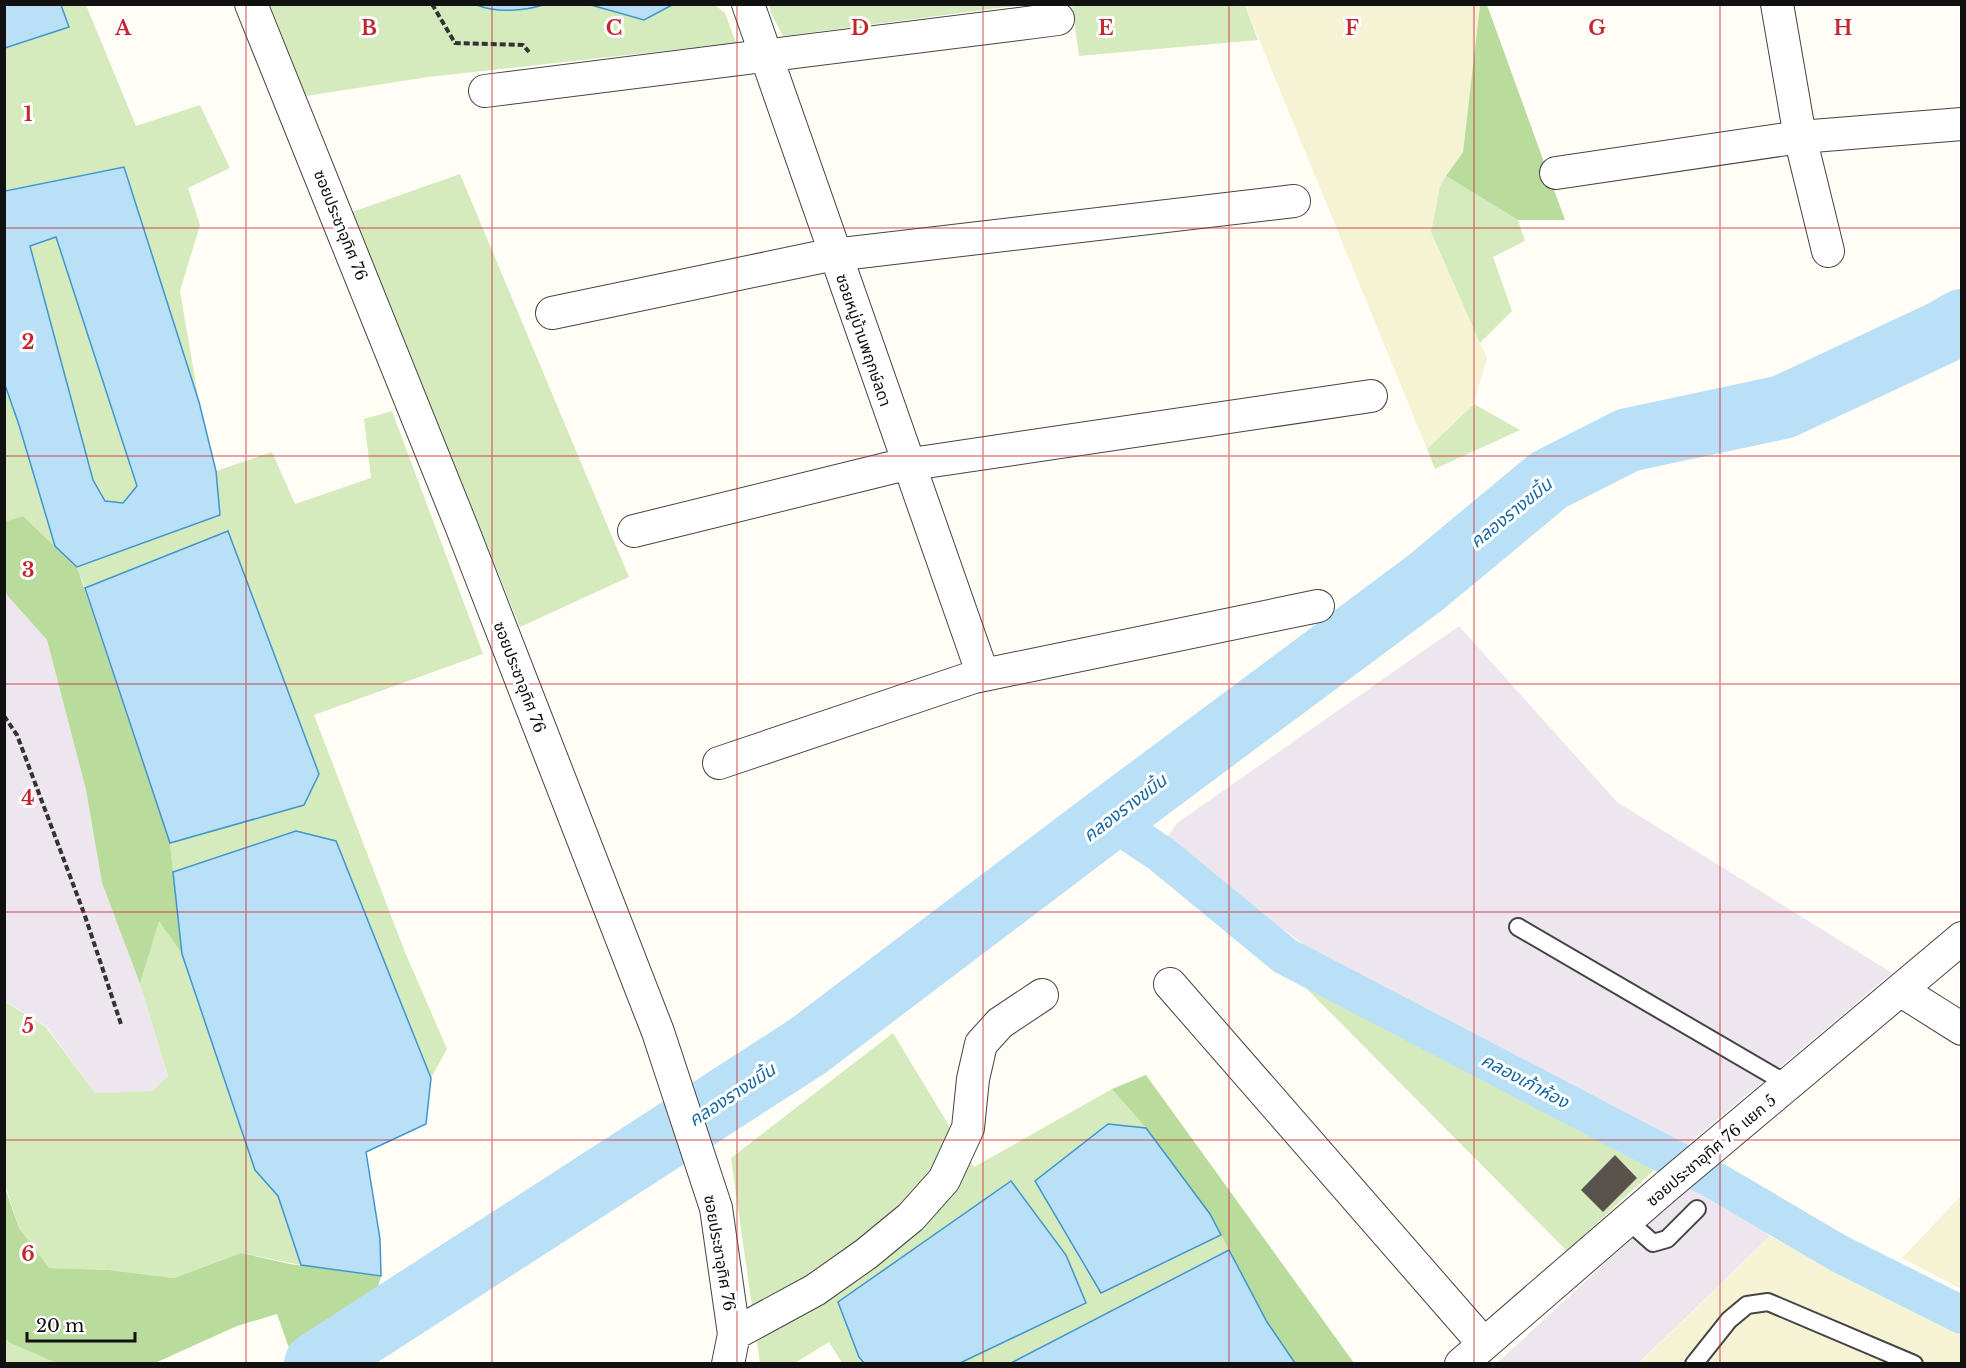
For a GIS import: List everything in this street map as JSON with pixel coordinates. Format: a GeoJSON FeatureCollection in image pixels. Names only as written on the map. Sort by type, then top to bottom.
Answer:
{"type":"FeatureCollection","features":[{"type":"Feature","properties":{"kind":"street","name":"ซอยประชาอุทิศ 76"},"geometry":{"type":"LineString","coordinates":[[251,4],[462,528],[658,1032],[716,1208],[731,1349]]}},
{"type":"Feature","properties":{"kind":"street","name":"ซอยหมู่บ้านพฤกษ์ลดา"},"geometry":{"type":"LineString","coordinates":[[748,4],[983,675]]}},
{"type":"Feature","properties":{"kind":"street"},"geometry":{"type":"LineString","coordinates":[[1777,4],[1800,137],[1828,251]]}},
{"type":"Feature","properties":{"kind":"street"},"geometry":{"type":"LineString","coordinates":[[485,91],[1058,19]]}},
{"type":"Feature","properties":{"kind":"street"},"geometry":{"type":"LineString","coordinates":[[1556,173],[1800,137],[1962,124]]}},
{"type":"Feature","properties":{"kind":"street"},"geometry":{"type":"LineString","coordinates":[[552,313],[834,255],[1294,201]]}},
{"type":"Feature","properties":{"kind":"street"},"geometry":{"type":"LineString","coordinates":[[633,531],[908,464],[1371,396]]}},
{"type":"Feature","properties":{"kind":"street"},"geometry":{"type":"LineString","coordinates":[[718,763],[983,675],[1318,606]]}},
{"type":"Feature","properties":{"kind":"street","name":"ซอยประชาอุทิศ 76 แยก 5"},"geometry":{"type":"LineString","coordinates":[[1472,1354],[1668,1185],[1962,938]]}},
{"type":"Feature","properties":{"kind":"street"},"geometry":{"type":"LineString","coordinates":[[1170,984],[1472,1354]]}},
{"type":"Feature","properties":{"kind":"street"},"geometry":{"type":"LineString","coordinates":[[1900,990],[1962,1029]]}},
{"type":"Feature","properties":{"kind":"street"},"geometry":{"type":"LineString","coordinates":[[731,1349],[866,1254],[911,1217],[938,1188],[968,1128],[973,1079],[981,1044],[1000,1023],[1042,995]]}},
{"type":"Feature","properties":{"kind":"lane"},"geometry":{"type":"LineString","coordinates":[[1518,927],[1789,1085]]}},
{"type":"Feature","properties":{"kind":"lane"},"geometry":{"type":"LineString","coordinates":[[1627,1220],[1653,1243],[1667,1239],[1698,1209]]}},
{"type":"Feature","properties":{"kind":"lane"},"geometry":{"type":"LineString","coordinates":[[1694,1364],[1729,1320],[1746,1305],[1768,1302],[1914,1364]]}},
{"type":"Feature","properties":{"kind":"path"},"geometry":{"type":"LineString","coordinates":[[432,4],[455,43],[523,45],[551,83]]}},
{"type":"Feature","properties":{"kind":"path"},"geometry":{"type":"LineString","coordinates":[[4,716],[17,735],[85,916],[121,1024]]}},
{"type":"Feature","properties":{"kind":"shaded area"},"geometry":{"type":"Polygon","coordinates":[[[1245,5],[1480,5],[1463,152],[1440,186],[1431,232],[1487,358],[1474,404],[1427,449],[1245,5]]]}},
{"type":"Feature","properties":{"kind":"shaded area"},"geometry":{"type":"Polygon","coordinates":[[[4,579],[12,600],[47,640],[86,790],[102,883],[140,984],[168,1076],[152,1091],[95,1093],[47,1027],[5,1001],[4,579]]]}},
{"type":"Feature","properties":{"kind":"shaded area"},"geometry":{"type":"Polygon","coordinates":[[[1459,626],[1617,802],[1892,973],[1682,1149],[1336,968],[1164,842],[1177,823],[1459,626]]]}},
{"type":"Feature","properties":{"kind":"shaded area"},"geometry":{"type":"Polygon","coordinates":[[[1694,1181],[1770,1236],[1639,1363],[1496,1364],[1694,1181]]]}},
{"type":"Feature","properties":{"kind":"shaded area"},"geometry":{"type":"Polygon","coordinates":[[[1961,1196],[1961,1289],[1902,1258],[1961,1196]]]}},
{"type":"Feature","properties":{"kind":"shaded area"},"geometry":{"type":"Polygon","coordinates":[[[1770,1236],[1961,1335],[1961,1363],[1639,1364],[1770,1236]]]}},
{"type":"Feature","properties":{"kind":"green space"},"geometry":{"type":"Polygon","coordinates":[[[770,4],[1022,5],[783,36],[770,11],[770,4]]]}},
{"type":"Feature","properties":{"kind":"green space"},"geometry":{"type":"Polygon","coordinates":[[[61,5],[86,5],[136,126],[200,105],[230,168],[188,188],[200,225],[180,291],[199,402],[124,167],[5,191],[4,48],[69,27],[61,5]]]}},
{"type":"Feature","properties":{"kind":"green space"},"geometry":{"type":"Polygon","coordinates":[[[270,5],[715,5],[725,13],[736,43],[428,77],[306,96],[270,5]]]}},
{"type":"Feature","properties":{"kind":"green space"},"geometry":{"type":"Polygon","coordinates":[[[1072,5],[1245,5],[1258,40],[1079,56],[1072,5]]]}},
{"type":"Feature","properties":{"kind":"green space"},"geometry":{"type":"Polygon","coordinates":[[[1480,5],[1487,5],[1565,220],[1518,220],[1446,176],[1463,152],[1480,5]]]}},
{"type":"Feature","properties":{"kind":"green space"},"geometry":{"type":"Polygon","coordinates":[[[460,174],[629,577],[520,627],[352,212],[460,174]]]}},
{"type":"Feature","properties":{"kind":"green space"},"geometry":{"type":"Polygon","coordinates":[[[1446,176],[1518,220],[1525,241],[1493,257],[1512,311],[1480,343],[1431,232],[1440,186],[1446,176]]]}},
{"type":"Feature","properties":{"kind":"green space"},"geometry":{"type":"Polygon","coordinates":[[[57,237],[137,486],[123,503],[105,501],[93,480],[30,246],[57,237]]]}},
{"type":"Feature","properties":{"kind":"green space"},"geometry":{"type":"Polygon","coordinates":[[[4,385],[19,425],[55,546],[23,516],[5,522],[4,385]]]}},
{"type":"Feature","properties":{"kind":"green space"},"geometry":{"type":"Polygon","coordinates":[[[1474,404],[1520,430],[1435,469],[1427,449],[1474,404]]]}},
{"type":"Feature","properties":{"kind":"green space"},"geometry":{"type":"Polygon","coordinates":[[[392,411],[483,654],[314,715],[405,952],[447,1049],[431,1078],[336,841],[296,831],[173,872],[170,843],[303,805],[227,531],[85,588],[77,567],[220,515],[216,471],[272,452],[295,504],[371,478],[364,419],[392,411]]]}},
{"type":"Feature","properties":{"kind":"green space"},"geometry":{"type":"Polygon","coordinates":[[[23,516],[77,567],[170,843],[182,954],[159,921],[140,984],[102,883],[86,790],[47,640],[7,595],[4,522],[23,516]]]}},
{"type":"Feature","properties":{"kind":"green space"},"geometry":{"type":"Polygon","coordinates":[[[159,920],[182,954],[255,1170],[278,1196],[301,1265],[241,1253],[174,1278],[109,1270],[48,1268],[19,1228],[5,1185],[4,1001],[46,1027],[95,1093],[152,1091],[168,1076],[140,984],[159,920]]]}},
{"type":"Feature","properties":{"kind":"green space"},"geometry":{"type":"Polygon","coordinates":[[[1304,986],[1321,988],[1666,1159],[1567,1251],[1304,986]]]}},
{"type":"Feature","properties":{"kind":"green space"},"geometry":{"type":"Polygon","coordinates":[[[893,1033],[974,1167],[1112,1089],[1146,1128],[1108,1125],[1101,1293],[1221,1235],[1229,1250],[1011,1363],[842,1363],[829,1342],[795,1363],[760,1363],[731,1158],[893,1033]]]}},
{"type":"Feature","properties":{"kind":"green space"},"geometry":{"type":"Polygon","coordinates":[[[1146,1075],[1354,1363],[1295,1363],[1267,1322],[1210,1214],[1146,1128],[1112,1089],[1146,1075]]]}},
{"type":"Feature","properties":{"kind":"green space"},"geometry":{"type":"Polygon","coordinates":[[[4,1185],[19,1228],[49,1268],[109,1270],[174,1278],[241,1253],[290,1264],[381,1276],[373,1306],[321,1341],[289,1348],[277,1314],[237,1326],[155,1363],[56,1363],[8,1342],[5,1338],[4,1185]]]}},
{"type":"Feature","properties":{"kind":"green space"},"geometry":{"type":"Polygon","coordinates":[[[4,1338],[8,1342],[56,1363],[5,1363],[4,1338]]]}},
{"type":"Feature","properties":{"kind":"water"},"geometry":{"type":"Polygon","coordinates":[[[672,4],[644,20],[591,5],[672,4]]]}},
{"type":"Feature","properties":{"kind":"water"},"geometry":{"type":"Polygon","coordinates":[[[4,5],[61,5],[69,27],[5,48],[4,5]]]}},
{"type":"Feature","properties":{"kind":"water"},"geometry":{"type":"Polygon","coordinates":[[[477,5],[543,5],[510,10],[477,5]]]}},
{"type":"Feature","properties":{"kind":"water"},"geometry":{"type":"Polygon","coordinates":[[[124,167],[199,402],[216,471],[220,515],[77,567],[55,546],[5,385],[5,191],[124,167]],[[56,237],[30,246],[93,480],[105,501],[123,503],[137,486],[56,237]]]}},
{"type":"Feature","properties":{"kind":"water"},"geometry":{"type":"Polygon","coordinates":[[[228,531],[319,774],[304,805],[170,843],[85,588],[228,531]]]}},
{"type":"Feature","properties":{"kind":"water"},"geometry":{"type":"Polygon","coordinates":[[[296,831],[336,841],[431,1078],[426,1124],[366,1152],[380,1239],[381,1276],[301,1265],[278,1196],[255,1170],[182,954],[173,872],[296,831]]]}},
{"type":"Feature","properties":{"kind":"water"},"geometry":{"type":"Polygon","coordinates":[[[1108,1124],[1146,1128],[1210,1214],[1221,1235],[1101,1293],[1035,1181],[1108,1124]]]}},
{"type":"Feature","properties":{"kind":"water"},"geometry":{"type":"Polygon","coordinates":[[[1011,1181],[1066,1255],[1086,1303],[960,1363],[864,1363],[859,1357],[838,1302],[1011,1181]]]}},
{"type":"Feature","properties":{"kind":"water"},"geometry":{"type":"Polygon","coordinates":[[[1229,1250],[1267,1322],[1295,1363],[1011,1363],[1229,1250]]]}},
{"type":"Feature","properties":{"kind":"building"},"geometry":{"type":"Polygon","coordinates":[[[1615,1155],[1637,1178],[1603,1212],[1581,1190],[1615,1155]]]}},
{"type":"Feature","properties":{"kind":"waterway","name":"คลองรางขมิ้น"},"geometry":{"type":"LineString","coordinates":[[316,1364],[808,1046],[1425,583],[1549,480],[1628,440],[1783,407],[1962,321]]}},
{"type":"Feature","properties":{"kind":"waterway","name":"คลองเก้าห้อง"},"geometry":{"type":"LineString","coordinates":[[1108,819],[1161,854],[1285,956],[1714,1180],[1838,1253],[1962,1315]]}}]}
